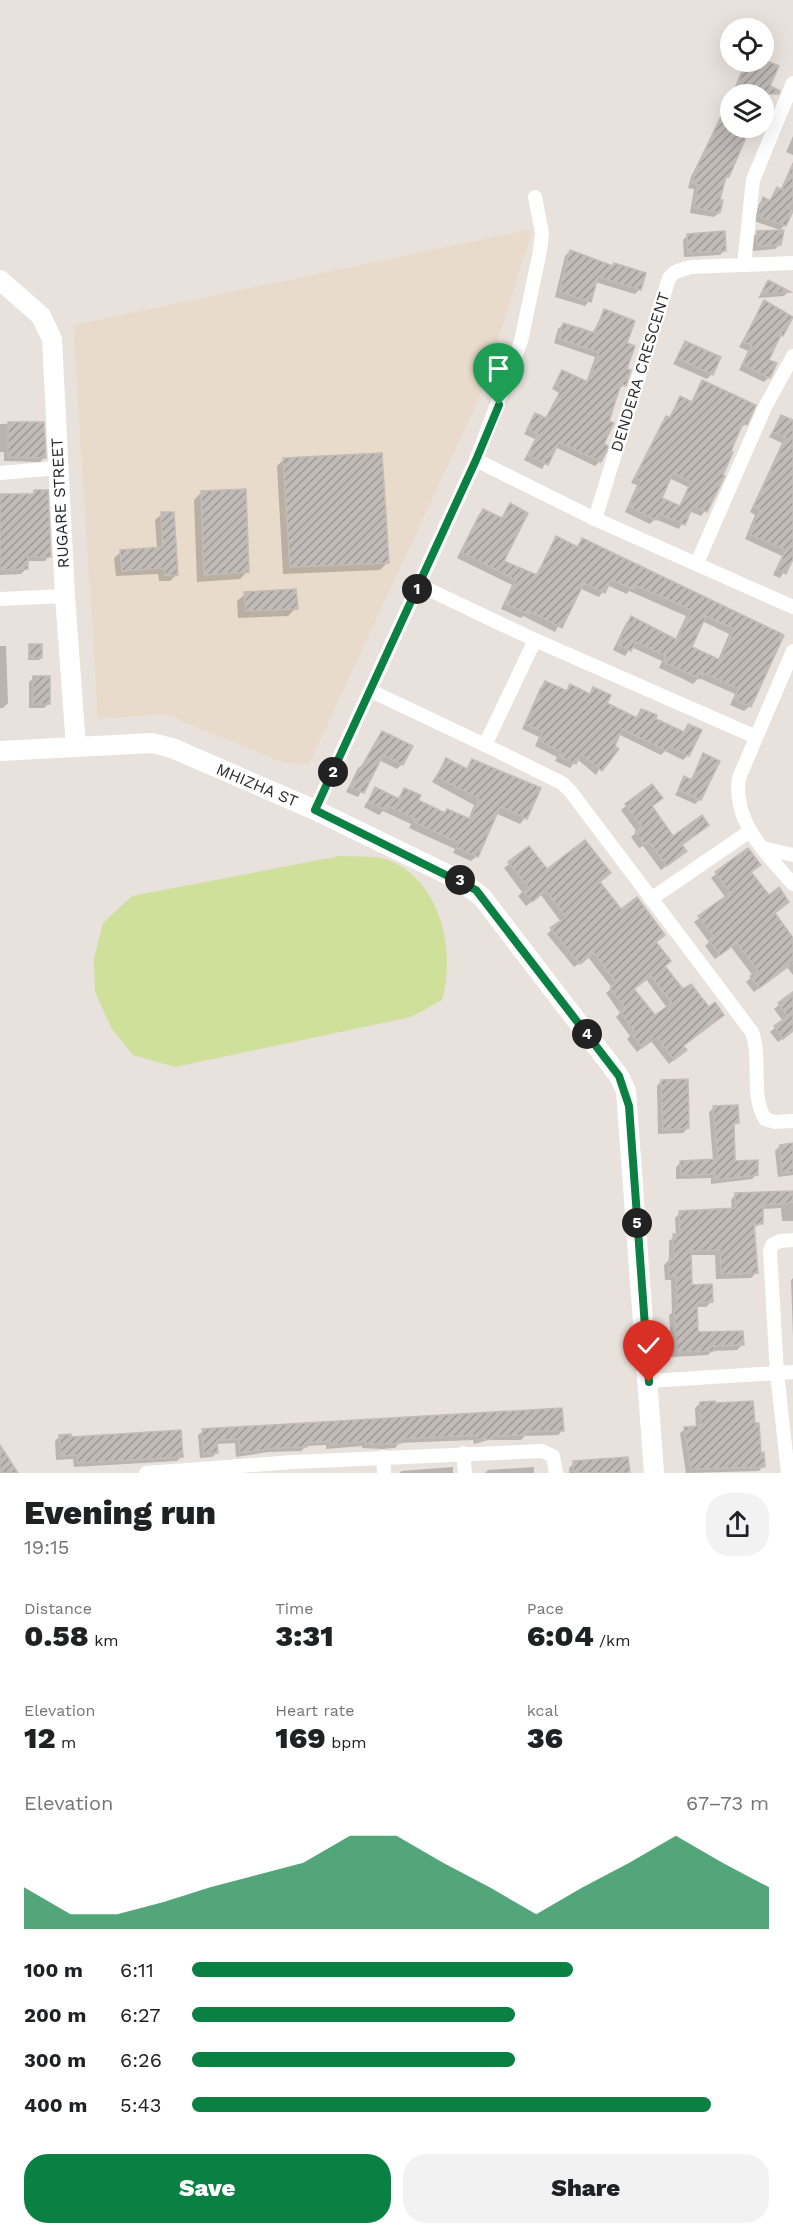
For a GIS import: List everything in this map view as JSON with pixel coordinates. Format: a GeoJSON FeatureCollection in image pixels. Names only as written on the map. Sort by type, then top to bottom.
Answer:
{"type":"FeatureCollection","features":[{"type":"Feature","properties":{"kind":"street"},"geometry":{"type":"LineString","coordinates":[[744,265],[753,180],[793,83]]}},
{"type":"Feature","properties":{"kind":"street"},"geometry":{"type":"LineString","coordinates":[[315,810],[476,460],[499,405],[523,330],[542,233],[535,197]]}},
{"type":"Feature","properties":{"kind":"street","name":"DENDERA CRESCENT"},"geometry":{"type":"LineString","coordinates":[[594,519],[669,278],[675,272],[690,267],[793,263]]}},
{"type":"Feature","properties":{"kind":"street","name":"RUGARE STREET"},"geometry":{"type":"LineString","coordinates":[[0,280],[41,316],[52,339],[64,596],[76,747]]}},
{"type":"Feature","properties":{"kind":"street"},"geometry":{"type":"LineString","coordinates":[[697,564],[765,407],[793,356]]}},
{"type":"Feature","properties":{"kind":"street"},"geometry":{"type":"LineString","coordinates":[[476,460],[594,519],[793,607]]}},
{"type":"Feature","properties":{"kind":"street"},"geometry":{"type":"LineString","coordinates":[[0,473],[58,468]]}},
{"type":"Feature","properties":{"kind":"street"},"geometry":{"type":"LineString","coordinates":[[419,585],[535,640],[756,737]]}},
{"type":"Feature","properties":{"kind":"street"},"geometry":{"type":"LineString","coordinates":[[0,599],[64,596]]}},
{"type":"Feature","properties":{"kind":"street"},"geometry":{"type":"LineString","coordinates":[[485,745],[535,640]]}},
{"type":"Feature","properties":{"kind":"street"},"geometry":{"type":"LineString","coordinates":[[793,651],[739,778],[737,790],[739,806],[750,831],[793,884]]}},
{"type":"Feature","properties":{"kind":"street"},"geometry":{"type":"LineString","coordinates":[[371,691],[562,783],[572,792],[752,1032],[757,1044],[759,1109],[765,1119],[775,1122],[793,1121]]}},
{"type":"Feature","properties":{"kind":"street","name":"MHIZHA ST"},"geometry":{"type":"LineString","coordinates":[[0,751],[152,743],[172,748],[315,810],[476,890],[619,1076],[629,1106],[654,1473]]}},
{"type":"Feature","properties":{"kind":"street"},"geometry":{"type":"LineString","coordinates":[[651,898],[750,831]]}},
{"type":"Feature","properties":{"kind":"street"},"geometry":{"type":"LineString","coordinates":[[762,848],[793,855]]}},
{"type":"Feature","properties":{"kind":"street"},"geometry":{"type":"LineString","coordinates":[[788,1473],[777,1373],[770,1252],[772,1245],[780,1241],[793,1240]]}},
{"type":"Feature","properties":{"kind":"street"},"geometry":{"type":"LineString","coordinates":[[649,1382],[793,1372]]}},
{"type":"Feature","properties":{"kind":"street"},"geometry":{"type":"LineString","coordinates":[[146,1473],[293,1468],[383,1457],[542,1451],[553,1456],[556,1473]]}},
{"type":"Feature","properties":{"kind":"street"},"geometry":{"type":"LineString","coordinates":[[463,1453],[465,1473]]}},
{"type":"Feature","properties":{"kind":"street"},"geometry":{"type":"LineString","coordinates":[[383,1457],[384,1473]]}},
{"type":"Feature","properties":{"kind":"shaded area"},"geometry":{"type":"Polygon","coordinates":[[[533,229],[480,396],[309,764],[284,763],[165,714],[98,719],[73,325],[533,229]]]}},
{"type":"Feature","properties":{"kind":"green space"},"geometry":{"type":"Polygon","coordinates":[[[340,856],[373,857],[391,861],[408,871],[422,885],[433,902],[445,940],[446,981],[442,1000],[411,1017],[175,1067],[133,1055],[112,1029],[95,992],[94,959],[103,923],[132,896],[340,856]]]}},
{"type":"Feature","properties":{"kind":"building"},"geometry":{"type":"Polygon","coordinates":[[[774,64],[779,66],[771,84],[738,84],[742,72],[774,72],[774,64]]]}},
{"type":"Feature","properties":{"kind":"building"},"geometry":{"type":"Polygon","coordinates":[[[774,88],[780,91],[779,94],[774,94],[774,88]]]}},
{"type":"Feature","properties":{"kind":"building"},"geometry":{"type":"Polygon","coordinates":[[[720,118],[720,138],[746,138],[729,177],[726,176],[720,200],[723,200],[720,213],[694,208],[698,185],[692,183],[720,118]]]}},
{"type":"Feature","properties":{"kind":"building"},"geometry":{"type":"Polygon","coordinates":[[[793,165],[793,201],[789,209],[793,211],[786,226],[758,216],[763,197],[770,201],[777,187],[782,190],[793,165]]]}},
{"type":"Feature","properties":{"kind":"building"},"geometry":{"type":"Polygon","coordinates":[[[784,230],[781,245],[757,246],[757,231],[784,230]]]}},
{"type":"Feature","properties":{"kind":"building"},"geometry":{"type":"Polygon","coordinates":[[[725,231],[726,251],[688,253],[687,234],[725,231]]]}},
{"type":"Feature","properties":{"kind":"building"},"geometry":{"type":"Polygon","coordinates":[[[570,250],[613,266],[614,263],[646,273],[641,290],[598,277],[591,302],[559,292],[570,250]]]}},
{"type":"Feature","properties":{"kind":"building"},"geometry":{"type":"Polygon","coordinates":[[[768,280],[791,292],[761,294],[768,280]]]}},
{"type":"Feature","properties":{"kind":"building"},"geometry":{"type":"Polygon","coordinates":[[[764,300],[793,317],[783,336],[781,334],[769,360],[777,363],[770,378],[743,365],[752,345],[743,342],[764,300]]]}},
{"type":"Feature","properties":{"kind":"building"},"geometry":{"type":"Polygon","coordinates":[[[604,309],[635,321],[627,343],[635,346],[627,369],[631,370],[626,386],[621,384],[609,421],[614,423],[604,444],[608,446],[607,450],[601,462],[559,442],[548,465],[528,455],[538,434],[527,429],[535,413],[546,418],[562,388],[555,384],[562,370],[588,382],[599,353],[558,338],[563,323],[595,333],[604,309]]]}},
{"type":"Feature","properties":{"kind":"building"},"geometry":{"type":"Polygon","coordinates":[[[685,341],[721,357],[713,375],[677,358],[685,341]]]}},
{"type":"Feature","properties":{"kind":"building"},"geometry":{"type":"Polygon","coordinates":[[[702,380],[756,405],[747,425],[743,423],[731,451],[733,452],[723,475],[725,476],[707,512],[693,506],[685,525],[659,514],[656,520],[629,507],[641,480],[635,478],[666,416],[670,418],[680,396],[692,402],[702,380]],[[673,473],[662,498],[680,506],[691,482],[673,473]]]}},
{"type":"Feature","properties":{"kind":"building"},"geometry":{"type":"Polygon","coordinates":[[[781,415],[793,420],[793,559],[786,574],[777,570],[786,550],[749,534],[760,510],[754,507],[786,438],[773,432],[781,415]]]}},
{"type":"Feature","properties":{"kind":"building"},"geometry":{"type":"Polygon","coordinates":[[[8,422],[44,422],[46,458],[8,457],[8,422]]]}},
{"type":"Feature","properties":{"kind":"building"},"geometry":{"type":"Polygon","coordinates":[[[382,453],[389,563],[290,567],[283,458],[382,453]]]}},
{"type":"Feature","properties":{"kind":"building"},"geometry":{"type":"Polygon","coordinates":[[[246,489],[249,572],[204,575],[201,491],[246,489]]]}},
{"type":"Feature","properties":{"kind":"building"},"geometry":{"type":"Polygon","coordinates":[[[34,490],[48,490],[51,557],[28,557],[28,569],[0,570],[0,494],[34,494],[34,490]]]}},
{"type":"Feature","properties":{"kind":"building"},"geometry":{"type":"Polygon","coordinates":[[[510,503],[528,513],[504,561],[537,575],[556,536],[578,547],[582,538],[784,635],[751,707],[734,699],[739,689],[703,673],[700,679],[663,662],[666,656],[636,642],[631,651],[618,645],[631,616],[677,640],[691,610],[658,595],[635,586],[633,589],[611,580],[605,593],[584,583],[562,628],[529,611],[528,614],[505,604],[516,580],[461,552],[483,509],[502,518],[510,503]],[[706,616],[692,647],[720,660],[734,629],[706,616]]]}},
{"type":"Feature","properties":{"kind":"building"},"geometry":{"type":"Polygon","coordinates":[[[161,512],[174,512],[178,575],[165,576],[164,568],[122,571],[120,550],[163,547],[161,512]]]}},
{"type":"Feature","properties":{"kind":"building"},"geometry":{"type":"Polygon","coordinates":[[[296,589],[298,609],[246,611],[244,592],[296,589]]]}},
{"type":"Feature","properties":{"kind":"building"},"geometry":{"type":"Polygon","coordinates":[[[29,644],[42,644],[42,658],[29,658],[29,644]]]}},
{"type":"Feature","properties":{"kind":"building"},"geometry":{"type":"Polygon","coordinates":[[[33,676],[50,676],[50,704],[33,704],[33,676]]]}},
{"type":"Feature","properties":{"kind":"building"},"geometry":{"type":"Polygon","coordinates":[[[545,681],[567,691],[570,684],[590,694],[593,687],[611,695],[607,703],[637,718],[641,709],[657,715],[656,719],[684,732],[688,724],[702,730],[689,756],[669,747],[667,751],[622,729],[615,746],[619,749],[602,771],[581,754],[576,764],[559,756],[561,752],[539,741],[543,732],[525,724],[545,681]]]}},
{"type":"Feature","properties":{"kind":"building"},"geometry":{"type":"Polygon","coordinates":[[[382,731],[413,746],[403,765],[383,755],[364,793],[350,787],[382,731]]]}},
{"type":"Feature","properties":{"kind":"building"},"geometry":{"type":"Polygon","coordinates":[[[703,753],[720,761],[701,800],[678,790],[684,776],[692,780],[703,753]]]}},
{"type":"Feature","properties":{"kind":"building"},"geometry":{"type":"Polygon","coordinates":[[[446,758],[467,769],[472,759],[541,788],[527,819],[500,807],[478,857],[457,848],[459,843],[414,822],[415,819],[388,806],[386,810],[368,802],[375,787],[399,799],[404,788],[421,795],[418,800],[445,813],[447,809],[470,819],[479,799],[437,777],[446,758]]]}},
{"type":"Feature","properties":{"kind":"building"},"geometry":{"type":"Polygon","coordinates":[[[652,784],[663,798],[652,806],[673,836],[702,815],[709,825],[682,845],[687,851],[667,866],[649,842],[645,845],[635,832],[642,827],[625,804],[652,784]]]}},
{"type":"Feature","properties":{"kind":"building"},"geometry":{"type":"Polygon","coordinates":[[[585,840],[611,873],[600,882],[621,909],[637,897],[665,935],[656,942],[671,961],[665,966],[683,989],[691,984],[709,1007],[715,1002],[724,1015],[683,1046],[687,1050],[674,1060],[657,1037],[642,1048],[631,1033],[634,1031],[620,1011],[625,1008],[610,988],[616,982],[594,953],[580,964],[550,928],[566,917],[546,891],[532,902],[522,890],[527,886],[508,862],[529,846],[547,869],[585,840]],[[651,976],[634,989],[655,1015],[672,1003],[651,976]]]}},
{"type":"Feature","properties":{"kind":"building"},"geometry":{"type":"Polygon","coordinates":[[[748,848],[761,865],[751,872],[769,895],[779,887],[789,902],[775,913],[793,938],[793,963],[759,988],[750,976],[758,971],[737,943],[720,955],[709,940],[714,937],[698,916],[730,893],[715,872],[748,848]]]}},
{"type":"Feature","properties":{"kind":"building"},"geometry":{"type":"Polygon","coordinates":[[[793,992],[793,1031],[783,1039],[774,1026],[788,1016],[778,1003],[793,992]]]}},
{"type":"Feature","properties":{"kind":"building"},"geometry":{"type":"Polygon","coordinates":[[[688,1079],[689,1128],[663,1130],[661,1080],[688,1079]]]}},
{"type":"Feature","properties":{"kind":"building"},"geometry":{"type":"Polygon","coordinates":[[[738,1105],[739,1123],[734,1123],[735,1161],[758,1160],[758,1175],[715,1180],[715,1174],[681,1175],[680,1161],[718,1159],[713,1106],[738,1105]]]}},
{"type":"Feature","properties":{"kind":"building"},"geometry":{"type":"Polygon","coordinates":[[[793,1143],[793,1172],[782,1173],[780,1145],[793,1143]]]}},
{"type":"Feature","properties":{"kind":"building"},"geometry":{"type":"Polygon","coordinates":[[[793,1191],[793,1203],[763,1205],[763,1224],[754,1224],[758,1273],[721,1274],[720,1250],[691,1251],[692,1285],[712,1284],[713,1302],[697,1303],[698,1332],[743,1331],[744,1345],[714,1346],[714,1351],[677,1352],[674,1309],[677,1309],[676,1276],[669,1276],[669,1259],[674,1259],[673,1234],[680,1234],[679,1211],[736,1208],[735,1193],[793,1191]]]}},
{"type":"Feature","properties":{"kind":"building"},"geometry":{"type":"Polygon","coordinates":[[[715,1401],[716,1403],[753,1401],[755,1423],[759,1423],[761,1453],[764,1452],[765,1467],[691,1469],[684,1427],[701,1426],[700,1402],[715,1401]]]}},
{"type":"Feature","properties":{"kind":"building"},"geometry":{"type":"Polygon","coordinates":[[[562,1408],[564,1431],[527,1431],[527,1435],[492,1436],[492,1439],[478,1440],[478,1435],[401,1439],[401,1443],[387,1444],[366,1444],[366,1441],[331,1445],[330,1441],[307,1443],[307,1447],[274,1448],[240,1453],[239,1439],[217,1440],[218,1453],[204,1454],[202,1429],[562,1408]]]}},
{"type":"Feature","properties":{"kind":"building"},"geometry":{"type":"Polygon","coordinates":[[[181,1430],[183,1457],[78,1463],[77,1455],[61,1456],[59,1435],[71,1434],[71,1437],[181,1430]]]}},
{"type":"Feature","properties":{"kind":"building"},"geometry":{"type":"Polygon","coordinates":[[[0,1445],[18,1473],[0,1473],[0,1445]]]}},
{"type":"Feature","properties":{"kind":"building"},"geometry":{"type":"Polygon","coordinates":[[[628,1457],[630,1473],[574,1473],[573,1461],[628,1457]]]}},
{"type":"Feature","properties":{"kind":"route"},"geometry":{"type":"LineString","coordinates":[[499,405],[476,460],[315,810],[462,880],[476,890],[619,1076],[626,1090],[629,1106],[649,1382]]}}]}
